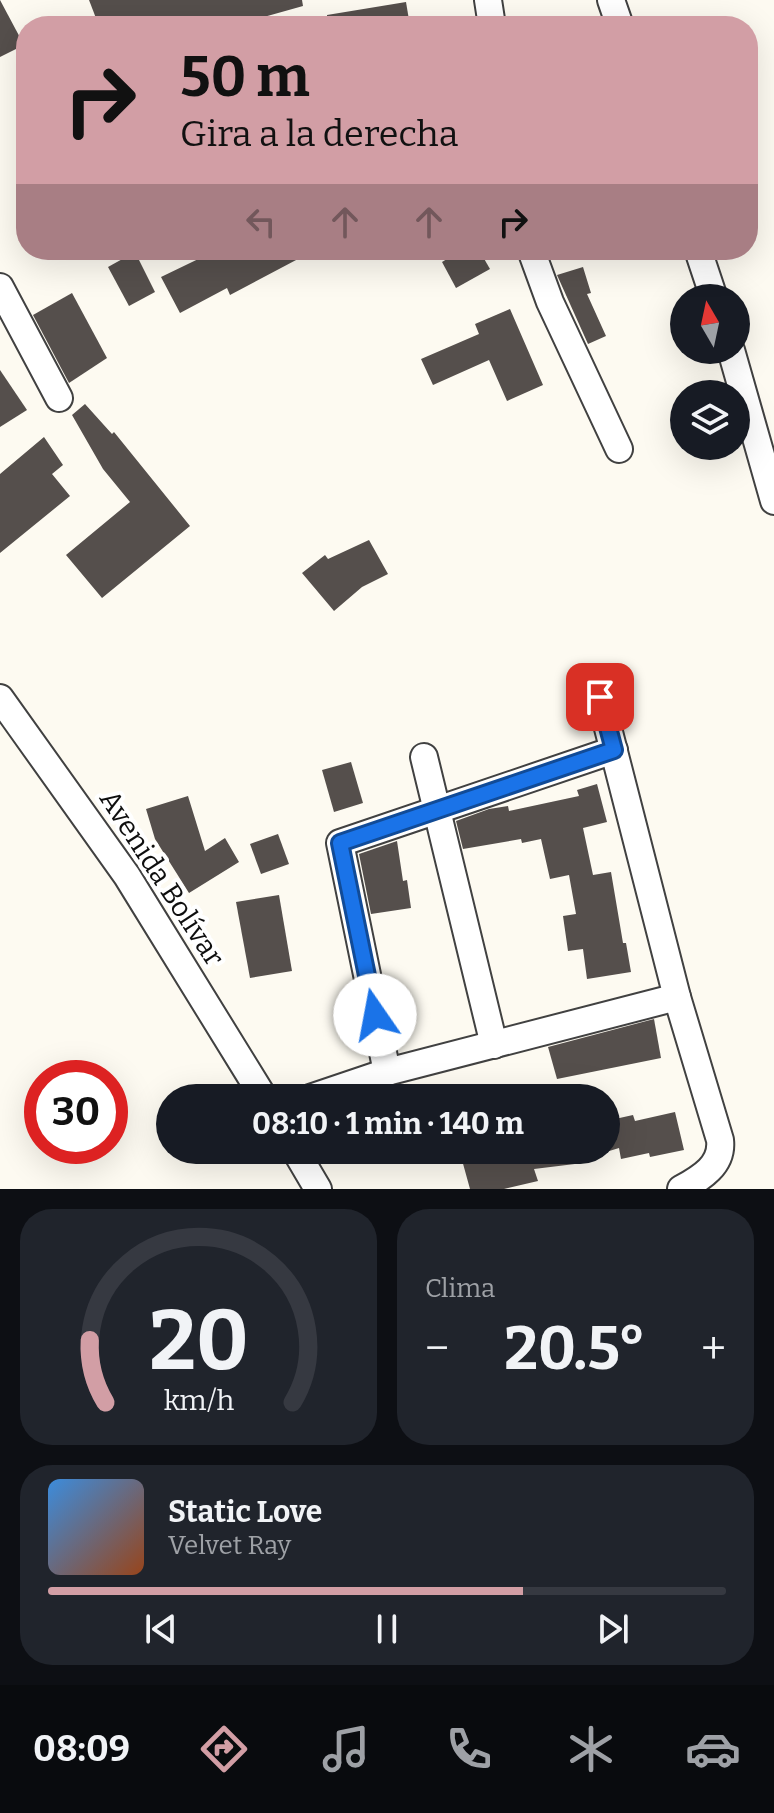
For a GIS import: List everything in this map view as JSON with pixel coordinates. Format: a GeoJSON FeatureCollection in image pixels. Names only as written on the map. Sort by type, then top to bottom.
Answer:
{"type":"FeatureCollection","features":[{"type":"Feature","properties":{"kind":"street"},"geometry":{"type":"LineString","coordinates":[[535,260],[550,302],[619,449]]}},
{"type":"Feature","properties":{"kind":"street"},"geometry":{"type":"LineString","coordinates":[[701,260],[709,284]]}},
{"type":"Feature","properties":{"kind":"street"},"geometry":{"type":"LineString","coordinates":[[0,287],[59,398]]}},
{"type":"Feature","properties":{"kind":"street"},"geometry":{"type":"LineString","coordinates":[[735,364],[774,501]]}},
{"type":"Feature","properties":{"kind":"street"},"geometry":{"type":"LineString","coordinates":[[600,697],[677,997],[721,1149],[715,1165],[681,1189]]}},
{"type":"Feature","properties":{"kind":"street","name":"Avenida Bolívar"},"geometry":{"type":"LineString","coordinates":[[0,698],[127,876],[255,1084]]}},
{"type":"Feature","properties":{"kind":"street"},"geometry":{"type":"LineString","coordinates":[[387,1072],[340,843],[614,750]]}},
{"type":"Feature","properties":{"kind":"street"},"geometry":{"type":"LineString","coordinates":[[424,757],[494,1045]]}},
{"type":"Feature","properties":{"kind":"street"},"geometry":{"type":"LineString","coordinates":[[351,1084],[387,1072],[677,997]]}},
{"type":"Feature","properties":{"kind":"street"},"geometry":{"type":"LineString","coordinates":[[303,1164],[318,1189]]}},
{"type":"Feature","properties":{"kind":"building"},"geometry":{"type":"Polygon","coordinates":[[[0,0],[16,30],[16,49],[0,57],[0,0]]]}},
{"type":"Feature","properties":{"kind":"building"},"geometry":{"type":"Polygon","coordinates":[[[89,0],[302,0],[303,6],[268,16],[95,16],[89,0]]]}},
{"type":"Feature","properties":{"kind":"building"},"geometry":{"type":"Polygon","coordinates":[[[406,2],[408,16],[327,16],[406,2]]]}},
{"type":"Feature","properties":{"kind":"building"},"geometry":{"type":"Polygon","coordinates":[[[121,260],[139,260],[155,292],[129,306],[108,267],[121,260]]]}},
{"type":"Feature","properties":{"kind":"building"},"geometry":{"type":"Polygon","coordinates":[[[196,260],[296,260],[230,295],[227,288],[180,313],[161,277],[196,260]]]}},
{"type":"Feature","properties":{"kind":"building"},"geometry":{"type":"Polygon","coordinates":[[[485,260],[490,269],[456,288],[442,262],[485,260]]]}},
{"type":"Feature","properties":{"kind":"building"},"geometry":{"type":"Polygon","coordinates":[[[583,267],[591,293],[587,294],[606,336],[588,344],[557,275],[583,267]]]}},
{"type":"Feature","properties":{"kind":"building"},"geometry":{"type":"Polygon","coordinates":[[[72,293],[107,358],[69,383],[33,315],[72,293]]]}},
{"type":"Feature","properties":{"kind":"building"},"geometry":{"type":"Polygon","coordinates":[[[510,309],[543,385],[507,401],[489,360],[433,385],[421,359],[479,334],[475,324],[510,309]]]}},
{"type":"Feature","properties":{"kind":"building"},"geometry":{"type":"Polygon","coordinates":[[[0,370],[27,410],[0,427],[0,370]]]}},
{"type":"Feature","properties":{"kind":"building"},"geometry":{"type":"Polygon","coordinates":[[[85,404],[112,434],[114,432],[190,526],[102,598],[66,555],[130,502],[103,469],[72,415],[85,404]]]}},
{"type":"Feature","properties":{"kind":"building"},"geometry":{"type":"Polygon","coordinates":[[[44,437],[63,465],[52,474],[70,496],[0,553],[0,474],[44,437]]]}},
{"type":"Feature","properties":{"kind":"building"},"geometry":{"type":"Polygon","coordinates":[[[369,540],[388,574],[362,587],[334,611],[302,573],[325,555],[328,559],[369,540]]]}},
{"type":"Feature","properties":{"kind":"building"},"geometry":{"type":"Polygon","coordinates":[[[351,762],[363,803],[334,812],[322,770],[351,762]]]}},
{"type":"Feature","properties":{"kind":"building"},"geometry":{"type":"Polygon","coordinates":[[[597,784],[607,822],[583,828],[593,875],[611,872],[631,972],[587,979],[583,949],[568,951],[563,916],[576,914],[569,875],[550,879],[541,839],[522,843],[521,839],[463,849],[456,821],[489,809],[508,806],[509,811],[579,796],[577,790],[597,784]]]}},
{"type":"Feature","properties":{"kind":"building"},"geometry":{"type":"Polygon","coordinates":[[[188,796],[205,851],[225,838],[239,862],[189,893],[155,839],[146,809],[188,796]]]}},
{"type":"Feature","properties":{"kind":"building"},"geometry":{"type":"Polygon","coordinates":[[[278,834],[289,864],[261,874],[250,844],[278,834]]]}},
{"type":"Feature","properties":{"kind":"building"},"geometry":{"type":"Polygon","coordinates":[[[397,841],[411,908],[371,914],[359,854],[397,841]]]}},
{"type":"Feature","properties":{"kind":"building"},"geometry":{"type":"Polygon","coordinates":[[[279,895],[292,971],[250,978],[236,902],[279,895]]]}},
{"type":"Feature","properties":{"kind":"building"},"geometry":{"type":"Polygon","coordinates":[[[654,1019],[661,1058],[557,1079],[548,1047],[654,1019]]]}},
{"type":"Feature","properties":{"kind":"building"},"geometry":{"type":"Polygon","coordinates":[[[675,1112],[684,1150],[621,1159],[620,1118],[633,1115],[635,1121],[675,1112]]]}},
{"type":"Feature","properties":{"kind":"building"},"geometry":{"type":"Polygon","coordinates":[[[463,1164],[575,1164],[534,1169],[538,1181],[504,1189],[470,1189],[463,1164]]]}},
{"type":"Feature","properties":{"kind":"route"},"geometry":{"type":"LineString","coordinates":[[375,1015],[340,843],[614,750],[600,697]]}}]}
